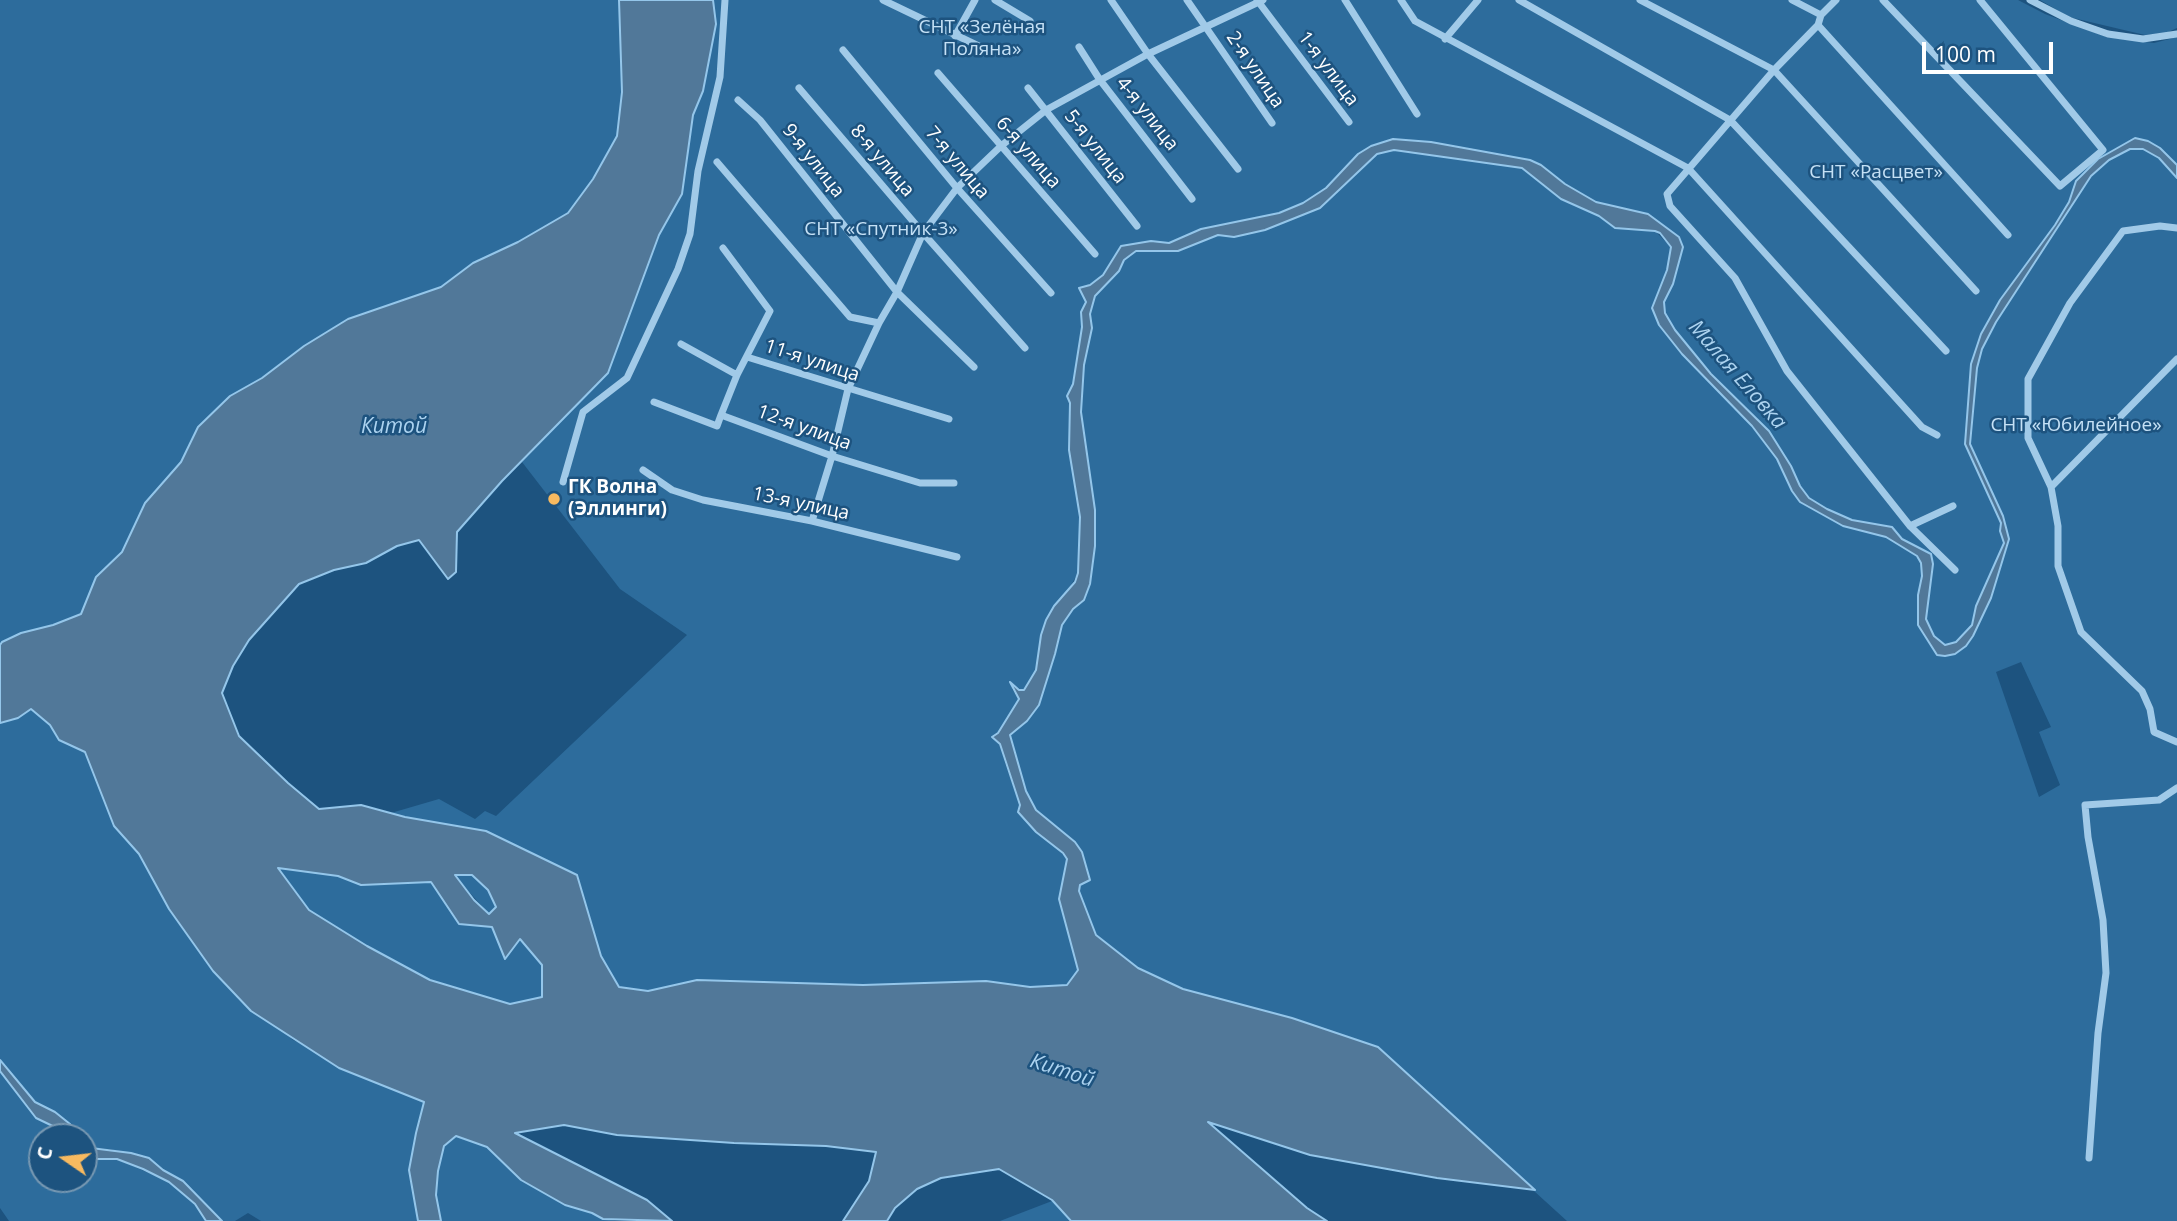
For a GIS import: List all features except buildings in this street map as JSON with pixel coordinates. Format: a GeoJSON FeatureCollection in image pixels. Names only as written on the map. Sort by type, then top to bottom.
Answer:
{"type":"FeatureCollection","features":[{"type":"Feature","properties":{"kind":"street"},"geometry":{"type":"LineString","coordinates":[[563,482],[583,412],[627,378],[678,269],[690,234],[698,171],[720,77],[725,0]]}},
{"type":"Feature","properties":{"kind":"street"},"geometry":{"type":"LineString","coordinates":[[883,0],[987,50]]}},
{"type":"Feature","properties":{"kind":"street"},"geometry":{"type":"LineString","coordinates":[[955,36],[975,0]]}},
{"type":"Feature","properties":{"kind":"street"},"geometry":{"type":"LineString","coordinates":[[995,0],[1030,21]]}},
{"type":"Feature","properties":{"kind":"street"},"geometry":{"type":"LineString","coordinates":[[1111,0],[1147,54],[1238,169]]}},
{"type":"Feature","properties":{"kind":"street","name":"2-я улица"},"geometry":{"type":"LineString","coordinates":[[1187,0],[1272,122]]}},
{"type":"Feature","properties":{"kind":"street"},"geometry":{"type":"LineString","coordinates":[[1345,0],[1417,114]]}},
{"type":"Feature","properties":{"kind":"street"},"geometry":{"type":"LineString","coordinates":[[1401,0],[1415,21],[1445,39],[1688,168],[1922,427],[1937,435]]}},
{"type":"Feature","properties":{"kind":"street"},"geometry":{"type":"LineString","coordinates":[[1445,39],[1478,0]]}},
{"type":"Feature","properties":{"kind":"street"},"geometry":{"type":"LineString","coordinates":[[1518,0],[1730,120],[1946,351]]}},
{"type":"Feature","properties":{"kind":"street"},"geometry":{"type":"LineString","coordinates":[[1640,0],[1774,70],[1976,291]]}},
{"type":"Feature","properties":{"kind":"street"},"geometry":{"type":"LineString","coordinates":[[1791,0],[1821,15]]}},
{"type":"Feature","properties":{"kind":"street"},"geometry":{"type":"LineString","coordinates":[[1836,0],[1821,15],[1818,25],[1774,70],[1667,194],[1670,206],[1735,278],[1787,371],[1910,526],[1955,570]]}},
{"type":"Feature","properties":{"kind":"street"},"geometry":{"type":"LineString","coordinates":[[1883,0],[2060,186],[2103,150],[1980,0]]}},
{"type":"Feature","properties":{"kind":"street"},"geometry":{"type":"LineString","coordinates":[[2030,0],[2071,21],[2108,34],[2143,39],[2177,34]]}},
{"type":"Feature","properties":{"kind":"street"},"geometry":{"type":"LineString","coordinates":[[812,521],[832,456],[848,389],[879,323],[898,292],[923,233],[957,188],[1000,146],[1046,110],[1147,54],[1260,1]]}},
{"type":"Feature","properties":{"kind":"street","name":"1-я улица"},"geometry":{"type":"LineString","coordinates":[[1260,1],[1349,122]]}},
{"type":"Feature","properties":{"kind":"street"},"geometry":{"type":"LineString","coordinates":[[1818,25],[2008,235]]}},
{"type":"Feature","properties":{"kind":"street","name":"4-я улица"},"geometry":{"type":"LineString","coordinates":[[1079,47],[1100,80],[1192,199]]}},
{"type":"Feature","properties":{"kind":"street","name":"7-я улица"},"geometry":{"type":"LineString","coordinates":[[843,50],[957,188],[1051,293]]}},
{"type":"Feature","properties":{"kind":"street","name":"6-я улица"},"geometry":{"type":"LineString","coordinates":[[938,73],[1095,254]]}},
{"type":"Feature","properties":{"kind":"street","name":"8-я улица"},"geometry":{"type":"LineString","coordinates":[[799,88],[1025,348]]}},
{"type":"Feature","properties":{"kind":"street","name":"5-я улица"},"geometry":{"type":"LineString","coordinates":[[1028,88],[1137,226]]}},
{"type":"Feature","properties":{"kind":"street","name":"9-я улица"},"geometry":{"type":"LineString","coordinates":[[738,100],[760,120],[898,292],[974,367]]}},
{"type":"Feature","properties":{"kind":"street"},"geometry":{"type":"LineString","coordinates":[[717,162],[850,317],[879,323]]}},
{"type":"Feature","properties":{"kind":"street"},"geometry":{"type":"LineString","coordinates":[[2177,228],[2160,226],[2123,231],[2070,303],[2028,379],[2028,438],[2051,487],[2058,526],[2058,566],[2081,632],[2142,691],[2150,709],[2154,732],[2177,742]]}},
{"type":"Feature","properties":{"kind":"street"},"geometry":{"type":"LineString","coordinates":[[723,248],[770,312],[747,357]]}},
{"type":"Feature","properties":{"kind":"street"},"geometry":{"type":"LineString","coordinates":[[681,344],[737,375]]}},
{"type":"Feature","properties":{"kind":"street","name":"11-я улица"},"geometry":{"type":"LineString","coordinates":[[721,415],[747,357],[949,419]]}},
{"type":"Feature","properties":{"kind":"street"},"geometry":{"type":"LineString","coordinates":[[2051,487],[2177,359]]}},
{"type":"Feature","properties":{"kind":"street","name":"12-я улица"},"geometry":{"type":"LineString","coordinates":[[654,402],[717,426],[721,415],[832,456],[920,483],[954,483]]}},
{"type":"Feature","properties":{"kind":"street","name":"13-я улица"},"geometry":{"type":"LineString","coordinates":[[643,470],[672,490],[703,500],[812,521],[957,557]]}},
{"type":"Feature","properties":{"kind":"street"},"geometry":{"type":"LineString","coordinates":[[1910,526],[1953,506]]}},
{"type":"Feature","properties":{"kind":"street"},"geometry":{"type":"LineString","coordinates":[[2089,1158],[2098,1034],[2106,973],[2102,920],[2085,805],[2159,800],[2177,788]]}},
{"type":"Feature","properties":{"kind":"green space"},"geometry":{"type":"Polygon","coordinates":[[[0,0],[619,0],[622,92],[617,136],[593,179],[568,213],[518,242],[473,263],[441,287],[348,319],[304,346],[198,427],[181,462],[145,503],[122,552],[96,577],[81,614],[21,633],[0,645],[0,0]]]}},
{"type":"Feature","properties":{"kind":"green space"},"geometry":{"type":"Polygon","coordinates":[[[713,0],[2018,0],[2045,14],[2107,37],[2154,43],[2177,37],[2177,165],[2160,148],[2135,138],[2098,159],[2076,181],[2069,202],[2055,225],[2000,300],[1981,334],[1965,444],[2001,523],[2000,531],[2004,543],[1976,606],[1972,625],[1956,643],[1944,645],[1934,636],[1926,619],[1933,564],[1902,539],[1892,527],[1852,520],[1809,498],[1791,466],[1675,330],[1665,313],[1664,302],[1673,284],[1679,237],[1648,214],[1596,202],[1530,160],[1431,142],[1358,154],[1326,188],[1303,203],[1278,213],[1201,229],[1169,243],[1120,250],[1103,275],[1080,288],[1086,302],[1081,312],[1082,327],[1072,389],[1069,438],[1080,517],[1078,573],[1066,594],[1054,606],[1036,670],[1024,691],[1016,687],[1012,689],[1019,699],[998,734],[1020,805],[1067,859],[1059,899],[1078,970],[1067,985],[1030,987],[986,981],[863,985],[697,980],[649,991],[619,987],[601,956],[577,875],[391,813],[439,799],[475,819],[485,811],[496,816],[687,635],[620,589],[522,462],[547,436],[682,194],[693,115],[703,91],[716,24],[713,0]]]}},
{"type":"Feature","properties":{"kind":"green space"},"geometry":{"type":"Polygon","coordinates":[[[2040,0],[2177,0],[2177,28],[2166,33],[2145,35],[2069,17],[2040,0]]]}},
{"type":"Feature","properties":{"kind":"green space","name":"СНТ «Юбилейное»"},"geometry":{"type":"Polygon","coordinates":[[[2130,149],[2143,149],[2159,158],[2177,178],[2177,1221],[1567,1221],[1468,1131],[1292,1018],[1183,989],[1138,968],[1096,935],[1079,895],[1075,842],[1036,810],[1026,791],[1010,735],[1027,721],[1039,705],[1062,625],[1073,609],[1084,600],[1093,566],[1095,510],[1081,412],[1084,365],[1092,328],[1090,314],[1095,296],[1119,271],[1124,260],[1136,251],[1178,251],[1218,235],[1235,237],[1320,208],[1377,154],[1394,150],[1522,168],[1561,199],[1599,216],[1615,228],[1655,231],[1671,247],[1667,270],[1652,307],[1778,459],[1800,502],[1843,526],[1886,537],[1917,556],[1921,563],[1922,576],[1918,595],[1918,625],[1937,655],[1945,656],[1955,654],[1966,646],[1973,636],[1991,598],[2009,539],[2003,516],[1970,444],[1977,368],[1982,349],[1996,322],[2091,176],[2109,160],[2130,149]],[[2021,662],[1996,672],[2039,797],[2060,785],[2039,732],[2051,727],[2021,662]]]}},
{"type":"Feature","properties":{"kind":"green space"},"geometry":{"type":"Polygon","coordinates":[[[31,708],[50,725],[60,740],[85,752],[114,826],[139,854],[169,909],[213,971],[293,1040],[339,1068],[425,1102],[409,1170],[418,1221],[261,1221],[248,1213],[235,1221],[222,1221],[183,1181],[149,1158],[98,1148],[98,1123],[69,1123],[35,1102],[7,1070],[0,1060],[0,723],[18,718],[31,708]]]}},
{"type":"Feature","properties":{"kind":"green space"},"geometry":{"type":"Polygon","coordinates":[[[277,868],[338,876],[361,885],[431,882],[459,924],[492,926],[506,958],[520,938],[542,965],[542,997],[510,1004],[430,980],[367,946],[309,910],[277,868]]]}},
{"type":"Feature","properties":{"kind":"green space"},"geometry":{"type":"Polygon","coordinates":[[[454,875],[472,875],[488,890],[496,907],[489,914],[454,875]]]}},
{"type":"Feature","properties":{"kind":"green space"},"geometry":{"type":"Polygon","coordinates":[[[0,1071],[36,1118],[46,1123],[28,1123],[28,1193],[98,1193],[98,1159],[117,1159],[169,1182],[195,1204],[206,1221],[9,1221],[0,1208],[0,1071]]]}},
{"type":"Feature","properties":{"kind":"green space"},"geometry":{"type":"Polygon","coordinates":[[[455,1136],[487,1147],[521,1180],[565,1205],[615,1221],[441,1221],[436,1195],[438,1171],[444,1146],[455,1136]]]}},
{"type":"Feature","properties":{"kind":"green space"},"geometry":{"type":"Polygon","coordinates":[[[1052,1201],[1071,1221],[1000,1221],[1052,1201]]]}},
{"type":"Feature","properties":{"kind":"water","name":"Китой"},"geometry":{"type":"Polygon","coordinates":[[[619,0],[713,0],[716,24],[703,91],[693,115],[682,194],[659,235],[608,373],[502,481],[457,532],[456,572],[448,579],[419,540],[397,546],[366,563],[334,570],[299,584],[249,640],[233,666],[222,693],[239,736],[319,809],[361,805],[405,817],[486,831],[577,875],[601,956],[619,987],[648,991],[697,980],[863,985],[986,981],[1030,987],[1067,985],[1078,970],[1059,899],[1067,859],[1018,812],[1020,805],[1000,744],[992,737],[998,733],[1019,699],[1010,682],[1019,690],[1024,690],[1036,670],[1046,620],[1054,606],[1075,582],[1078,573],[1080,517],[1069,450],[1070,403],[1067,396],[1073,384],[1082,327],[1081,312],[1086,302],[1079,288],[1090,285],[1103,275],[1121,246],[1151,241],[1169,243],[1201,229],[1279,213],[1303,203],[1326,188],[1358,154],[1371,146],[1393,139],[1431,142],[1530,160],[1596,202],[1648,214],[1679,237],[1683,247],[1673,284],[1664,302],[1665,313],[1675,330],[1711,374],[1769,431],[1809,498],[1852,520],[1892,527],[1902,539],[1931,554],[1933,564],[1926,619],[1934,636],[1945,645],[1956,642],[1972,625],[1976,606],[2004,543],[2000,531],[2001,523],[1965,444],[1971,364],[1981,334],[2000,300],[2055,225],[2069,202],[2076,181],[2098,159],[2135,138],[2148,141],[2160,148],[2177,165],[2177,178],[2159,158],[2143,149],[2130,149],[2109,160],[2091,176],[1996,322],[1982,349],[1977,368],[1970,444],[2003,516],[2009,539],[1991,598],[1973,636],[1966,646],[1955,654],[1945,656],[1937,655],[1918,625],[1918,595],[1922,576],[1921,563],[1917,556],[1886,537],[1843,526],[1800,502],[1777,459],[1752,426],[1682,354],[1659,325],[1652,308],[1667,270],[1671,247],[1660,233],[1615,228],[1599,216],[1561,199],[1522,168],[1394,150],[1377,154],[1320,208],[1265,230],[1234,237],[1218,235],[1178,251],[1136,251],[1124,260],[1119,271],[1095,296],[1090,314],[1092,328],[1084,365],[1081,412],[1095,510],[1095,546],[1090,584],[1084,600],[1073,609],[1062,625],[1039,705],[1027,721],[1010,735],[1026,791],[1036,810],[1075,842],[1082,852],[1090,880],[1080,885],[1079,891],[1096,935],[1138,968],[1183,989],[1292,1018],[1378,1047],[1535,1190],[1437,1178],[1310,1155],[1208,1122],[1307,1208],[1327,1221],[1071,1221],[1052,1200],[999,1169],[941,1178],[917,1189],[895,1208],[887,1221],[843,1221],[869,1181],[876,1152],[826,1146],[617,1135],[564,1125],[515,1133],[647,1200],[672,1221],[603,1219],[565,1205],[521,1180],[487,1147],[456,1136],[444,1146],[438,1171],[436,1195],[441,1221],[418,1221],[409,1170],[424,1102],[339,1068],[251,1011],[213,971],[169,909],[139,854],[114,826],[85,752],[59,740],[50,725],[31,709],[18,718],[0,723],[0,645],[21,633],[81,614],[96,577],[122,552],[145,503],[181,462],[198,427],[230,396],[262,378],[304,346],[348,319],[441,287],[473,263],[518,242],[568,213],[593,179],[617,136],[622,92],[619,0]],[[278,868],[309,910],[367,946],[430,980],[510,1004],[542,997],[542,965],[520,939],[505,959],[492,927],[459,924],[431,882],[361,885],[338,876],[278,868]],[[455,875],[474,900],[489,914],[496,907],[488,890],[472,875],[455,875]]]}},
{"type":"Feature","properties":{"kind":"water"},"geometry":{"type":"Polygon","coordinates":[[[0,1060],[35,1102],[69,1123],[46,1123],[36,1118],[0,1071],[0,1060]]]}},
{"type":"Feature","properties":{"kind":"water"},"geometry":{"type":"Polygon","coordinates":[[[98,1149],[149,1158],[183,1181],[222,1221],[206,1221],[195,1204],[169,1182],[117,1159],[98,1159],[98,1149]]]}},
{"type":"Feature","properties":{"kind":"place","name":"ГК Волна (Эллинги)"},"geometry":{"type":"Point","coordinates":[554,499]}},
{"type":"Feature","properties":{"kind":"park label","name":"СНТ «Зелёная Поляна»"},"geometry":{"type":"Point","coordinates":[982,39]}},
{"type":"Feature","properties":{"kind":"park label","name":"СНТ «Расцвет»"},"geometry":{"type":"Point","coordinates":[1876,173]}},
{"type":"Feature","properties":{"kind":"park label","name":"СНТ «Спутник-3»"},"geometry":{"type":"Point","coordinates":[881,230]}},
{"type":"Feature","properties":{"kind":"water label","name":"Малая Еловка"},"geometry":{"type":"Point","coordinates":[1737,375]}}]}
